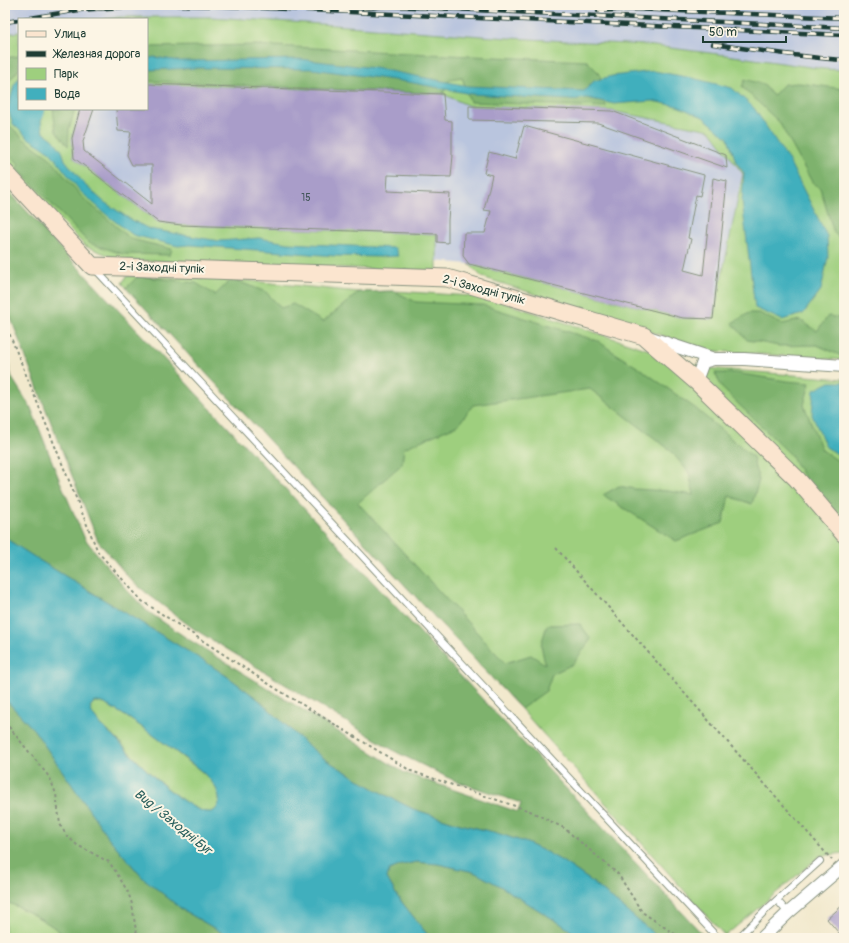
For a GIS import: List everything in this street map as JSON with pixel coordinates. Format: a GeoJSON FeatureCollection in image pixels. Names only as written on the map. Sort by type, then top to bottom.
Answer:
{"type":"FeatureCollection","features":[{"type":"Feature","properties":{"kind":"main road"},"geometry":{"type":"LineString","coordinates":[[5,172],[92,266]]}},
{"type":"Feature","properties":{"kind":"main road","name":"2-і Заходні тупік"},"geometry":{"type":"LineString","coordinates":[[92,266],[447,278],[644,336]]}},
{"type":"Feature","properties":{"kind":"main road"},"geometry":{"type":"LineString","coordinates":[[644,336],[696,381],[797,479],[844,534]]}},
{"type":"Feature","properties":{"kind":"street","name":"2-і Заходні тупік"},"geometry":{"type":"LineString","coordinates":[[644,336],[714,359],[744,359],[844,366]]}},
{"type":"Feature","properties":{"kind":"street"},"geometry":{"type":"LineString","coordinates":[[696,381],[704,362],[714,359]]}},
{"type":"Feature","properties":{"kind":"street"},"geometry":{"type":"LineString","coordinates":[[762,938],[788,913],[842,867]]}},
{"type":"Feature","properties":{"kind":"lane"},"geometry":{"type":"LineString","coordinates":[[92,266],[718,938]]}},
{"type":"Feature","properties":{"kind":"lane"},"geometry":{"type":"LineString","coordinates":[[739,937],[820,861]]}},
{"type":"Feature","properties":{"kind":"lane"},"geometry":{"type":"LineString","coordinates":[[777,900],[788,913]]}},
{"type":"Feature","properties":{"kind":"path"},"geometry":{"type":"LineString","coordinates":[[5,323],[98,552],[142,602],[275,688],[411,771],[530,811],[564,828],[618,874],[642,912],[679,938]]}},
{"type":"Feature","properties":{"kind":"path"},"geometry":{"type":"LineString","coordinates":[[556,548],[842,867]]}},
{"type":"Feature","properties":{"kind":"path"},"geometry":{"type":"LineString","coordinates":[[5,722],[50,778],[56,794],[60,824],[66,835],[77,845],[109,862],[116,872],[128,892],[132,904],[136,931],[140,938]]}},
{"type":"Feature","properties":{"kind":"shaded area"},"geometry":{"type":"Polygon","coordinates":[[[5,5],[844,5],[844,85],[148,18],[18,18],[18,48],[5,50],[5,5]]]}},
{"type":"Feature","properties":{"kind":"shaded area"},"geometry":{"type":"Polygon","coordinates":[[[148,81],[443,94],[469,106],[612,111],[710,130],[743,174],[713,319],[683,318],[469,264],[437,261],[437,235],[181,225],[158,222],[74,158],[72,138],[80,110],[148,110],[148,81]]]}},
{"type":"Feature","properties":{"kind":"green space"},"geometry":{"type":"Polygon","coordinates":[[[211,17],[508,38],[646,45],[824,69],[844,70],[844,360],[715,351],[698,347],[482,277],[469,264],[683,318],[713,319],[743,174],[710,130],[612,111],[469,106],[443,94],[148,84],[148,18],[112,18],[211,17]]]}},
{"type":"Feature","properties":{"kind":"green space"},"geometry":{"type":"Polygon","coordinates":[[[18,32],[18,110],[80,110],[72,138],[74,158],[158,222],[181,225],[437,234],[437,271],[120,260],[85,246],[5,160],[5,34],[18,32]]]}},
{"type":"Feature","properties":{"kind":"green space"},"geometry":{"type":"Polygon","coordinates":[[[255,45],[587,61],[600,74],[606,107],[470,102],[462,77],[450,79],[443,94],[148,81],[148,47],[255,45]]]}},
{"type":"Feature","properties":{"kind":"green space"},"geometry":{"type":"Polygon","coordinates":[[[18,56],[18,70],[5,86],[5,58],[18,56]]]}},
{"type":"Feature","properties":{"kind":"green space"},"geometry":{"type":"Polygon","coordinates":[[[745,79],[764,85],[773,96],[784,84],[799,83],[844,89],[844,242],[834,233],[820,188],[812,182],[779,122],[742,87],[745,79]]]}},
{"type":"Feature","properties":{"kind":"green space"},"geometry":{"type":"Polygon","coordinates":[[[5,86],[6,122],[25,140],[49,157],[82,197],[131,239],[172,249],[170,255],[123,254],[89,243],[17,168],[19,164],[5,150],[5,86]]]}},
{"type":"Feature","properties":{"kind":"green space"},"geometry":{"type":"Polygon","coordinates":[[[53,110],[75,110],[69,130],[68,146],[56,131],[53,110]]]}},
{"type":"Feature","properties":{"kind":"green space"},"geometry":{"type":"Polygon","coordinates":[[[5,187],[76,265],[706,938],[659,938],[591,881],[546,852],[527,843],[497,833],[460,824],[413,809],[376,790],[326,760],[306,744],[259,700],[228,677],[5,538],[5,351],[12,378],[31,408],[85,539],[125,588],[147,611],[188,639],[405,773],[518,812],[521,803],[453,780],[398,753],[194,629],[131,580],[98,541],[5,303],[5,187]]]}},
{"type":"Feature","properties":{"kind":"green space"},"geometry":{"type":"Polygon","coordinates":[[[127,276],[232,279],[359,292],[394,291],[486,297],[705,368],[844,379],[844,853],[820,856],[725,936],[521,709],[122,283],[127,276]]]}},
{"type":"Feature","properties":{"kind":"green space"},"geometry":{"type":"Polygon","coordinates":[[[138,276],[196,283],[215,295],[232,279],[266,292],[281,308],[293,304],[323,322],[359,292],[394,291],[416,302],[483,305],[598,341],[695,408],[753,457],[759,480],[752,504],[729,496],[723,523],[676,541],[603,495],[619,486],[694,495],[689,473],[670,450],[590,389],[473,405],[458,425],[404,448],[402,464],[358,503],[505,663],[531,655],[545,664],[541,645],[547,625],[580,624],[591,639],[573,664],[552,674],[546,691],[521,709],[126,288],[138,276]]]}},
{"type":"Feature","properties":{"kind":"green space"},"geometry":{"type":"Polygon","coordinates":[[[749,313],[759,313],[782,324],[800,320],[817,331],[828,316],[844,319],[844,357],[817,345],[779,346],[747,340],[732,323],[749,313]]]}},
{"type":"Feature","properties":{"kind":"green space"},"geometry":{"type":"Polygon","coordinates":[[[715,373],[736,373],[786,381],[810,383],[804,405],[822,450],[844,465],[844,522],[811,489],[790,454],[722,388],[715,373]]]}},
{"type":"Feature","properties":{"kind":"green space"},"geometry":{"type":"Polygon","coordinates":[[[5,699],[34,730],[108,837],[142,877],[183,910],[231,938],[67,938],[45,921],[5,901],[5,699]]]}},
{"type":"Feature","properties":{"kind":"green space"},"geometry":{"type":"Polygon","coordinates":[[[94,702],[103,703],[127,717],[208,777],[217,791],[219,798],[216,809],[208,812],[196,808],[166,787],[94,717],[90,707],[94,702]]]}},
{"type":"Feature","properties":{"kind":"green space"},"geometry":{"type":"Polygon","coordinates":[[[416,862],[438,864],[474,872],[500,886],[581,938],[430,938],[397,896],[387,878],[388,870],[416,862]]]}},
{"type":"Feature","properties":{"kind":"green space"},"geometry":{"type":"Polygon","coordinates":[[[5,901],[45,921],[67,938],[5,938],[5,901]]]}},
{"type":"Feature","properties":{"kind":"water"},"geometry":{"type":"Polygon","coordinates":[[[154,57],[180,61],[300,59],[374,68],[468,86],[584,91],[594,81],[612,76],[654,71],[692,78],[732,88],[754,108],[789,161],[827,236],[828,257],[821,290],[803,314],[782,320],[755,308],[742,201],[744,173],[736,162],[728,138],[703,117],[677,106],[652,101],[614,104],[587,98],[570,100],[471,94],[408,82],[312,69],[198,68],[148,70],[148,59],[154,57]]]}},
{"type":"Feature","properties":{"kind":"water"},"geometry":{"type":"Polygon","coordinates":[[[18,79],[18,110],[45,110],[41,122],[43,132],[53,139],[62,151],[65,160],[85,185],[104,202],[130,219],[149,229],[219,241],[259,238],[288,243],[395,248],[398,256],[335,256],[190,245],[178,246],[133,235],[108,216],[80,191],[50,152],[28,138],[13,124],[8,109],[14,85],[18,79]]]}},
{"type":"Feature","properties":{"kind":"water"},"geometry":{"type":"Polygon","coordinates":[[[830,382],[844,382],[844,458],[826,447],[812,415],[814,390],[830,382]]]}},
{"type":"Feature","properties":{"kind":"water","name":"Bug / Заходні Буг"},"geometry":{"type":"Polygon","coordinates":[[[5,538],[228,677],[259,700],[306,744],[326,760],[376,790],[413,809],[460,824],[497,833],[527,843],[546,852],[591,881],[659,938],[581,938],[500,886],[474,872],[438,864],[416,862],[389,870],[387,878],[397,896],[430,938],[231,938],[183,910],[142,877],[108,837],[34,730],[5,699],[5,538]],[[94,702],[90,707],[94,717],[150,773],[181,799],[196,808],[208,812],[216,809],[219,802],[217,791],[203,773],[127,717],[103,703],[94,702]]]}},
{"type":"Feature","properties":{"kind":"building"},"geometry":{"type":"Polygon","coordinates":[[[148,84],[443,94],[445,120],[452,121],[453,155],[451,177],[388,175],[387,191],[450,194],[448,243],[437,242],[437,234],[181,225],[158,222],[74,158],[72,138],[80,110],[94,110],[83,141],[84,151],[152,204],[152,165],[132,165],[127,155],[131,132],[118,131],[116,110],[148,110],[148,84]]]}},
{"type":"Feature","properties":{"kind":"building"},"geometry":{"type":"Polygon","coordinates":[[[469,106],[612,111],[726,155],[727,168],[598,123],[469,120],[469,106]]]}},
{"type":"Feature","properties":{"kind":"building"},"geometry":{"type":"Polygon","coordinates":[[[524,126],[704,175],[700,196],[696,195],[688,238],[691,239],[684,270],[703,275],[713,178],[727,181],[713,319],[683,318],[469,264],[463,256],[464,233],[485,233],[491,211],[484,210],[492,175],[484,173],[489,152],[515,159],[524,126]]]}},
{"type":"Feature","properties":{"kind":"building"},"geometry":{"type":"Polygon","coordinates":[[[844,904],[844,938],[843,938],[827,919],[844,904]]]}},
{"type":"Feature","properties":{"kind":"railway"},"geometry":{"type":"LineString","coordinates":[[30,18],[79,10],[152,5]]}},
{"type":"Feature","properties":{"kind":"railway"},"geometry":{"type":"LineString","coordinates":[[178,5],[844,35]]}},
{"type":"Feature","properties":{"kind":"railway"},"geometry":{"type":"LineString","coordinates":[[363,8],[390,6],[844,28]]}},
{"type":"Feature","properties":{"kind":"railway"},"geometry":{"type":"LineString","coordinates":[[598,11],[632,9],[844,18]]}},
{"type":"Feature","properties":{"kind":"railway"},"geometry":{"type":"LineString","coordinates":[[5,22],[18,20]]}},
{"type":"Feature","properties":{"kind":"railway"},"geometry":{"type":"LineString","coordinates":[[713,44],[844,60]]}}]}
